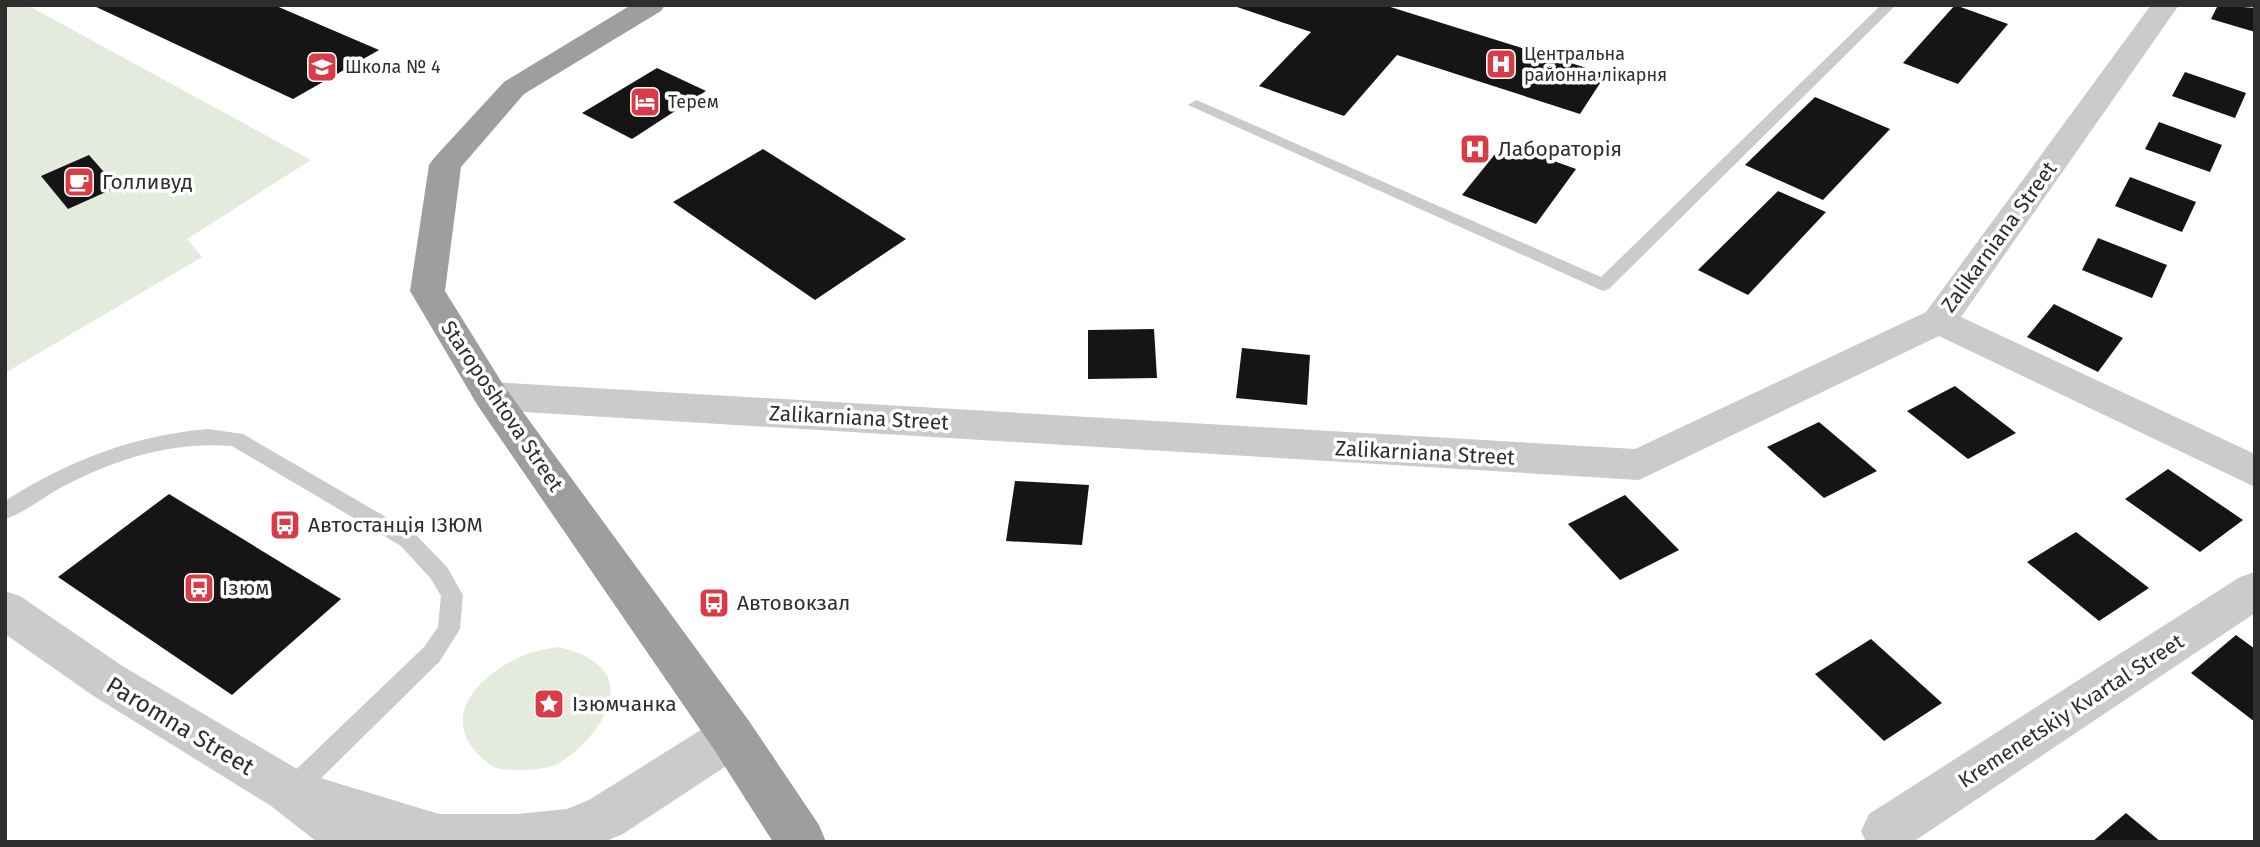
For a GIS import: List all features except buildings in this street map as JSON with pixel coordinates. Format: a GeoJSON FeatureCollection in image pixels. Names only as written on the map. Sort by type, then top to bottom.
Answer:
{"type":"FeatureCollection","features":[{"type":"Feature","properties":{"kind":"highway","name":"Staroposhtova Street"},"geometry":{"type":"LineString","coordinates":[[651,5],[514,88],[445,165],[427,291],[491,396],[732,736],[802,842]]}},
{"type":"Feature","properties":{"kind":"street","name":"Zalikarniana Street"},"geometry":{"type":"LineString","coordinates":[[491,396],[1639,466],[1939,321],[2165,5]]}},
{"type":"Feature","properties":{"kind":"street"},"geometry":{"type":"LineString","coordinates":[[1939,321],[2255,472]]}},
{"type":"Feature","properties":{"kind":"street","name":"Kremenetskiy Kvartal Street"},"geometry":{"type":"LineString","coordinates":[[1886,831],[2255,590]]}},
{"type":"Feature","properties":{"kind":"street","name":"Paromna Street"},"geometry":{"type":"LineString","coordinates":[[5,609],[57,650],[173,724],[290,792],[356,842]]}},
{"type":"Feature","properties":{"kind":"street"},"geometry":{"type":"LineString","coordinates":[[290,792],[439,838],[517,838],[568,833],[606,817],[732,736]]}},
{"type":"Feature","properties":{"kind":"lane"},"geometry":{"type":"LineString","coordinates":[[1196,105],[1603,285],[1889,5]]}},
{"type":"Feature","properties":{"kind":"lane"},"geometry":{"type":"LineString","coordinates":[[5,511],[38,488],[88,466],[153,445],[213,435],[236,439],[408,540],[439,573],[452,595],[449,629],[432,654],[290,792]]}},
{"type":"Feature","properties":{"kind":"shaded area"},"geometry":{"type":"Polygon","coordinates":[[[5,5],[27,5],[311,160],[187,239],[202,257],[5,373],[5,5]]]}},
{"type":"Feature","properties":{"kind":"shaded area"},"geometry":{"type":"Polygon","coordinates":[[[558,647],[589,658],[604,671],[610,683],[610,697],[599,725],[577,750],[555,765],[523,770],[492,766],[475,750],[465,735],[463,719],[466,704],[488,677],[504,666],[526,654],[558,647]]]}},
{"type":"Feature","properties":{"kind":"place","name":"Центральна районна лікарня"},"geometry":{"type":"Point","coordinates":[1501,64]}},
{"type":"Feature","properties":{"kind":"place","name":"Школа № 4"},"geometry":{"type":"Point","coordinates":[322,67]}},
{"type":"Feature","properties":{"kind":"place","name":"Терем"},"geometry":{"type":"Point","coordinates":[645,102]}},
{"type":"Feature","properties":{"kind":"place","name":"Лабораторія"},"geometry":{"type":"Point","coordinates":[1475,149]}},
{"type":"Feature","properties":{"kind":"place","name":"Голливуд"},"geometry":{"type":"Point","coordinates":[79,182]}},
{"type":"Feature","properties":{"kind":"place","name":"Автостанція ІЗЮМ"},"geometry":{"type":"Point","coordinates":[285,525]}},
{"type":"Feature","properties":{"kind":"place","name":"Ізюм"},"geometry":{"type":"Point","coordinates":[199,588]}},
{"type":"Feature","properties":{"kind":"place","name":"Автовокзал"},"geometry":{"type":"Point","coordinates":[714,603]}},
{"type":"Feature","properties":{"kind":"place","name":"Ізюмчанка"},"geometry":{"type":"Point","coordinates":[549,704]}}]}
